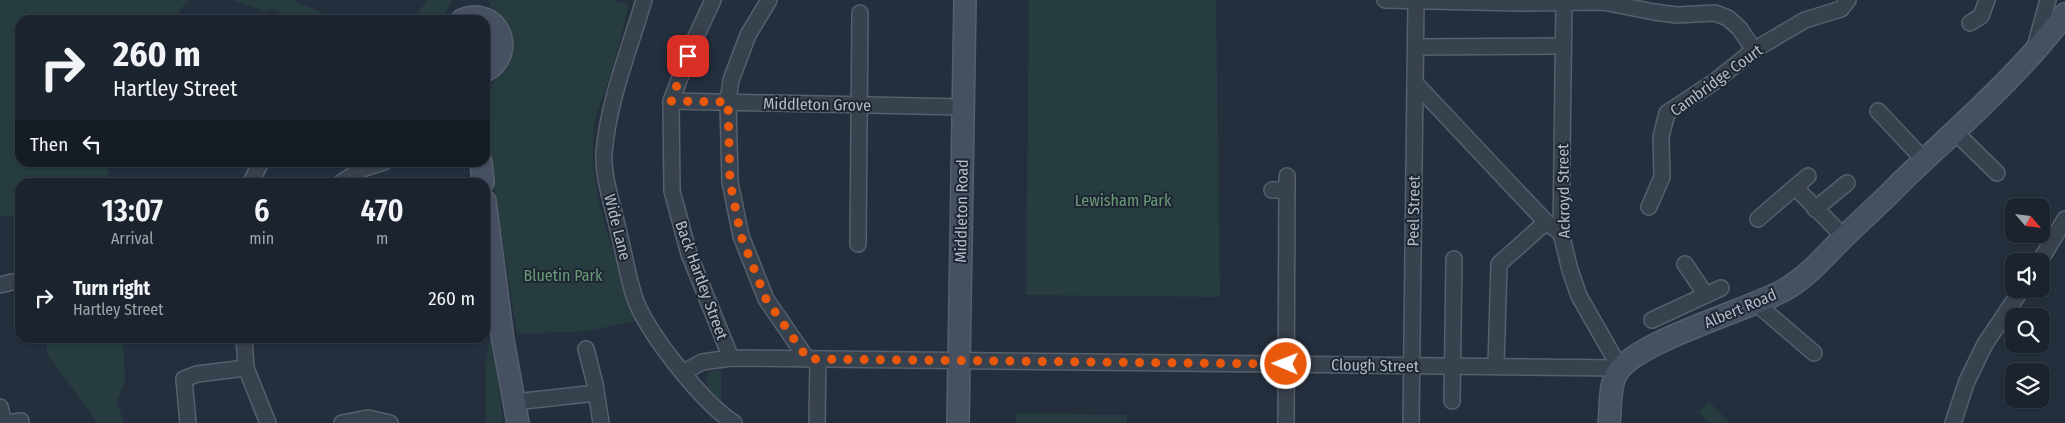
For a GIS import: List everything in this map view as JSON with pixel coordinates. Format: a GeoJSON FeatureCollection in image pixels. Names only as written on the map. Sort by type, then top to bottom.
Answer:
{"type":"FeatureCollection","features":[{"type":"Feature","properties":{"kind":"street"},"geometry":{"type":"LineString","coordinates":[[463,15],[468,0]]}},
{"type":"Feature","properties":{"kind":"street"},"geometry":{"type":"LineString","coordinates":[[483,0],[489,15]]}},
{"type":"Feature","properties":{"kind":"street","name":"Wide Lane"},"geometry":{"type":"LineString","coordinates":[[644,0],[608,118],[604,157],[610,196],[634,296],[644,319],[694,388],[722,415],[734,423]]}},
{"type":"Feature","properties":{"kind":"street","name":"Back Hartley Street"},"geometry":{"type":"LineString","coordinates":[[712,0],[671,101],[672,191],[689,254],[731,358]]}},
{"type":"Feature","properties":{"kind":"street"},"geometry":{"type":"LineString","coordinates":[[769,0],[748,35],[731,80],[728,102],[730,182],[741,236],[766,299],[813,359],[817,423]]}},
{"type":"Feature","properties":{"kind":"street","name":"Middleton Road"},"geometry":{"type":"LineString","coordinates":[[958,423],[965,0]]}},
{"type":"Feature","properties":{"kind":"street"},"geometry":{"type":"LineString","coordinates":[[1385,0],[1603,2],[1678,14],[1715,13],[1728,18],[1740,29],[1754,50]]}},
{"type":"Feature","properties":{"kind":"street","name":"Peel Street"},"geometry":{"type":"LineString","coordinates":[[1411,423],[1416,0]]}},
{"type":"Feature","properties":{"kind":"street","name":"Cambridge Court"},"geometry":{"type":"LineString","coordinates":[[1649,207],[1662,177],[1661,137],[1667,113],[1714,82],[1754,50],[1805,20],[1840,9],[1848,0]]}},
{"type":"Feature","properties":{"kind":"street"},"geometry":{"type":"LineString","coordinates":[[1970,23],[1981,16],[1987,0]]}},
{"type":"Feature","properties":{"kind":"street"},"geometry":{"type":"LineString","coordinates":[[2033,53],[2048,0]]}},
{"type":"Feature","properties":{"kind":"street","name":"Ackroyd Street"},"geometry":{"type":"LineString","coordinates":[[1564,1],[1561,233],[1570,270],[1579,296],[1620,368]]}},
{"type":"Feature","properties":{"kind":"street"},"geometry":{"type":"LineString","coordinates":[[858,244],[860,13]]}},
{"type":"Feature","properties":{"kind":"street","name":"Albert Road"},"geometry":{"type":"LineString","coordinates":[[1620,368],[1631,359],[1680,332],[1757,304],[1807,274],[1955,132],[2033,53],[2065,14]]}},
{"type":"Feature","properties":{"kind":"street"},"geometry":{"type":"LineString","coordinates":[[490,18],[500,33],[502,46],[499,58],[490,70]]}},
{"type":"Feature","properties":{"kind":"street"},"geometry":{"type":"LineString","coordinates":[[1416,47],[1563,46]]}},
{"type":"Feature","properties":{"kind":"street"},"geometry":{"type":"LineString","coordinates":[[1415,83],[1546,222],[1561,233]]}},
{"type":"Feature","properties":{"kind":"street","name":"Middleton Grove"},"geometry":{"type":"LineString","coordinates":[[671,101],[963,107]]}},
{"type":"Feature","properties":{"kind":"street"},"geometry":{"type":"LineString","coordinates":[[1878,111],[1924,160]]}},
{"type":"Feature","properties":{"kind":"street"},"geometry":{"type":"LineString","coordinates":[[1955,132],[1997,173]]}},
{"type":"Feature","properties":{"kind":"street"},"geometry":{"type":"LineString","coordinates":[[349,178],[370,167]]}},
{"type":"Feature","properties":{"kind":"street"},"geometry":{"type":"LineString","coordinates":[[1758,219],[1808,176]]}},
{"type":"Feature","properties":{"kind":"street"},"geometry":{"type":"LineString","coordinates":[[1272,190],[1287,183],[1286,423]]}},
{"type":"Feature","properties":{"kind":"street"},"geometry":{"type":"LineString","coordinates":[[1815,209],[1847,183]]}},
{"type":"Feature","properties":{"kind":"street"},"geometry":{"type":"LineString","coordinates":[[1795,187],[1844,237]]}},
{"type":"Feature","properties":{"kind":"street"},"geometry":{"type":"LineString","coordinates":[[2045,253],[2065,219]]}},
{"type":"Feature","properties":{"kind":"street"},"geometry":{"type":"LineString","coordinates":[[1496,366],[1499,264],[1546,222]]}},
{"type":"Feature","properties":{"kind":"street"},"geometry":{"type":"LineString","coordinates":[[490,240],[499,311],[518,423]]}},
{"type":"Feature","properties":{"kind":"street"},"geometry":{"type":"LineString","coordinates":[[1452,401],[1454,259]]}},
{"type":"Feature","properties":{"kind":"street"},"geometry":{"type":"LineString","coordinates":[[1685,264],[1706,295]]}},
{"type":"Feature","properties":{"kind":"street"},"geometry":{"type":"LineString","coordinates":[[1652,320],[1667,311],[1721,288]]}},
{"type":"Feature","properties":{"kind":"street"},"geometry":{"type":"LineString","coordinates":[[1953,423],[1966,381],[1985,344],[2016,298]]}},
{"type":"Feature","properties":{"kind":"street"},"geometry":{"type":"LineString","coordinates":[[1757,304],[1814,353]]}},
{"type":"Feature","properties":{"kind":"street"},"geometry":{"type":"LineString","coordinates":[[1667,311],[1680,332]]}},
{"type":"Feature","properties":{"kind":"street"},"geometry":{"type":"LineString","coordinates":[[244,343],[246,368],[268,423]]}},
{"type":"Feature","properties":{"kind":"street"},"geometry":{"type":"LineString","coordinates":[[586,349],[596,393],[600,423]]}},
{"type":"Feature","properties":{"kind":"street","name":"Clough Street"},"geometry":{"type":"LineString","coordinates":[[684,372],[702,362],[731,358],[1620,368]]}},
{"type":"Feature","properties":{"kind":"street"},"geometry":{"type":"LineString","coordinates":[[188,423],[179,378],[246,368]]}},
{"type":"Feature","properties":{"kind":"street"},"geometry":{"type":"LineString","coordinates":[[1610,423],[1612,388],[1615,375],[1620,368]]}},
{"type":"Feature","properties":{"kind":"street"},"geometry":{"type":"LineString","coordinates":[[515,402],[596,393]]}},
{"type":"Feature","properties":{"kind":"street"},"geometry":{"type":"LineString","coordinates":[[0,407],[10,422]]}},
{"type":"Feature","properties":{"kind":"street"},"geometry":{"type":"LineString","coordinates":[[342,423],[368,418],[390,423]]}},
{"type":"Feature","properties":{"kind":"green space"},"geometry":{"type":"Polygon","coordinates":[[[0,0],[190,0],[183,6],[178,15],[15,15],[15,167],[109,167],[108,178],[15,178],[15,216],[0,216],[0,0]]]}},
{"type":"Feature","properties":{"kind":"green space"},"geometry":{"type":"Polygon","coordinates":[[[232,0],[293,0],[326,15],[287,15],[267,8],[268,12],[232,0]]]}},
{"type":"Feature","properties":{"kind":"green space"},"geometry":{"type":"Polygon","coordinates":[[[427,0],[452,0],[444,15],[415,15],[427,0]]]}},
{"type":"Feature","properties":{"kind":"green space","name":"Bluetin Park"},"geometry":{"type":"Polygon","coordinates":[[[488,0],[611,0],[629,4],[605,92],[596,117],[593,141],[597,193],[612,247],[639,320],[587,331],[517,334],[490,160],[490,100],[492,84],[504,68],[511,39],[505,22],[492,9],[488,0]]]}},
{"type":"Feature","properties":{"kind":"green space","name":"Lewisham Park"},"geometry":{"type":"Polygon","coordinates":[[[1029,0],[1216,0],[1220,297],[1026,295],[1029,0]]]}},
{"type":"Feature","properties":{"kind":"green space"},"geometry":{"type":"Polygon","coordinates":[[[492,324],[503,423],[486,423],[486,362],[492,324]]]}},
{"type":"Feature","properties":{"kind":"green space"},"geometry":{"type":"Polygon","coordinates":[[[47,343],[123,343],[125,380],[117,402],[124,423],[98,423],[47,354],[47,343]]]}},
{"type":"Feature","properties":{"kind":"green space"},"geometry":{"type":"Polygon","coordinates":[[[721,370],[721,400],[708,389],[706,379],[710,371],[721,370]]]}},
{"type":"Feature","properties":{"kind":"green space"},"geometry":{"type":"Polygon","coordinates":[[[1709,402],[1730,423],[1710,423],[1699,412],[1709,402]]]}},
{"type":"Feature","properties":{"kind":"green space"},"geometry":{"type":"Polygon","coordinates":[[[1016,413],[1127,415],[1127,423],[1016,423],[1016,413]]]}},
{"type":"Feature","properties":{"kind":"route"},"geometry":{"type":"LineString","coordinates":[[688,56],[671,101],[728,102],[730,182],[741,236],[766,299],[808,359],[1286,364]]}}]}
